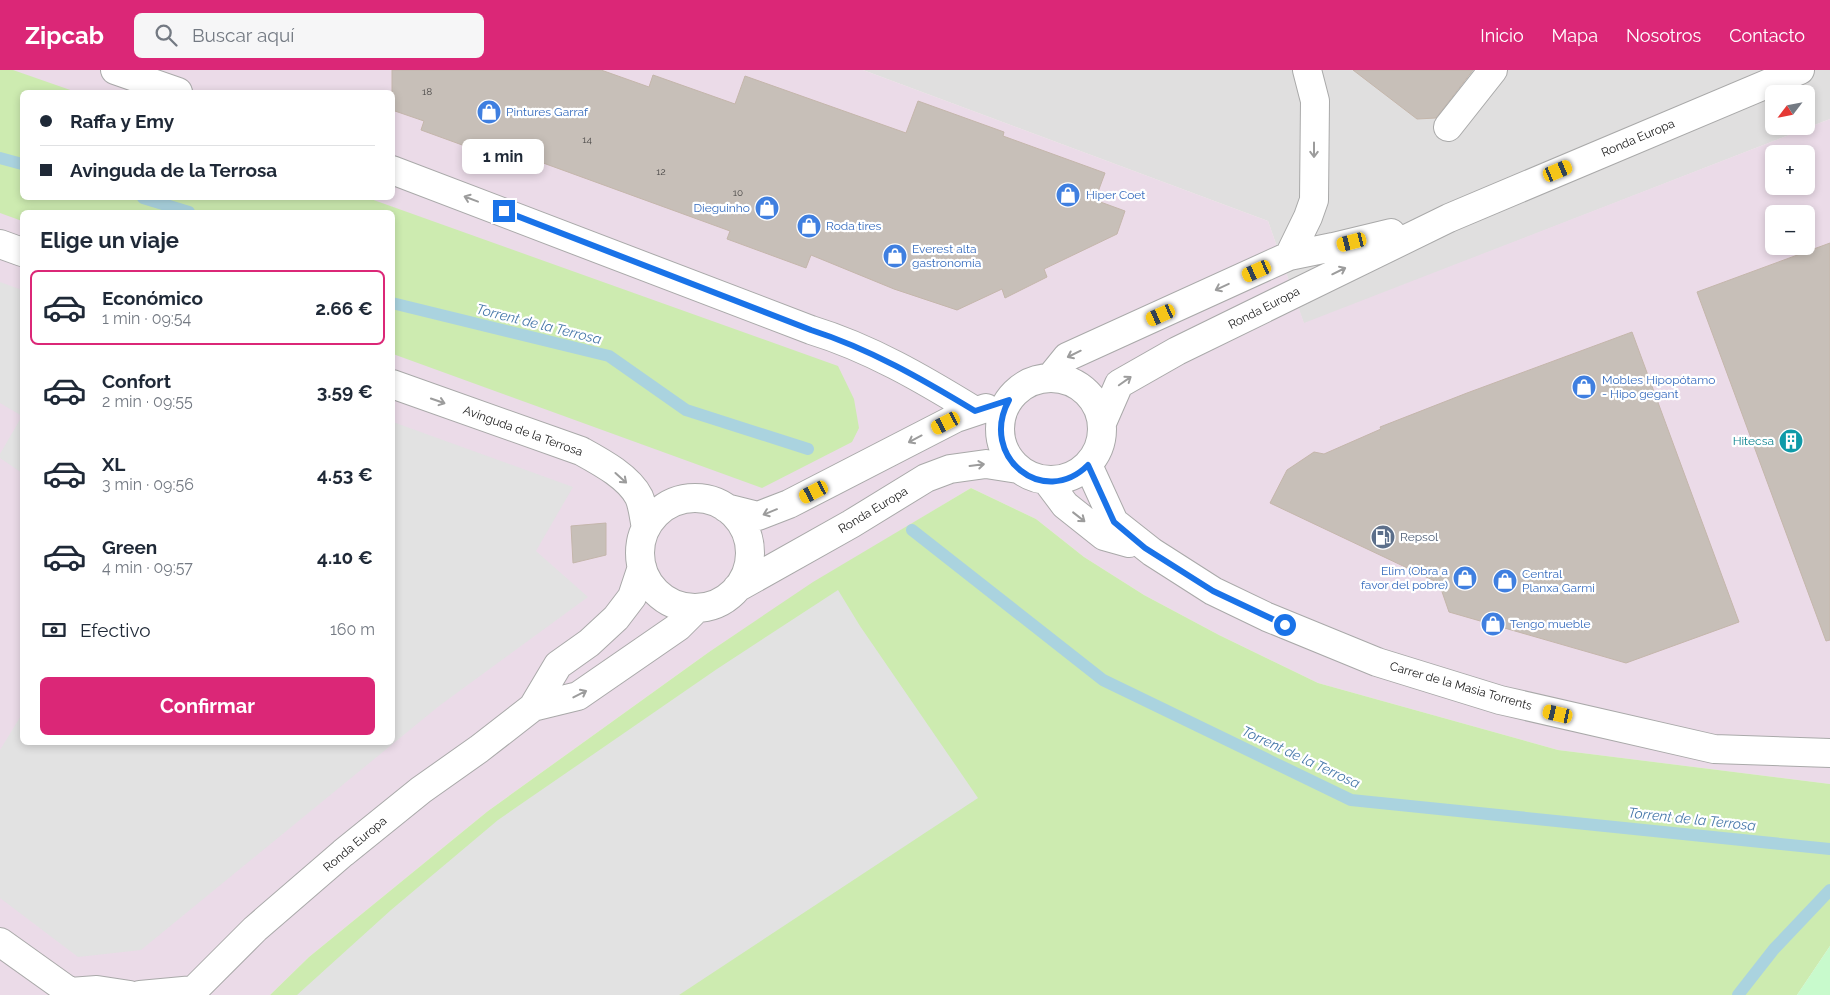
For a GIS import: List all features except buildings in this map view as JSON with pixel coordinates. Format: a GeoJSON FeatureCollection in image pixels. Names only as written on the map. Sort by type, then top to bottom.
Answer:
{"type":"FeatureCollection","features":[{"type":"Feature","properties":{"kind":"street"},"geometry":{"type":"LineString","coordinates":[[115,70],[172,90]]}},
{"type":"Feature","properties":{"kind":"street"},"geometry":{"type":"LineString","coordinates":[[1289,256],[1314,200],[1314,101],[1307,70]]}},
{"type":"Feature","properties":{"kind":"street"},"geometry":{"type":"LineString","coordinates":[[1314,101],[1326,70]]}},
{"type":"Feature","properties":{"kind":"street"},"geometry":{"type":"LineString","coordinates":[[1448,126],[1493,70]]}},
{"type":"Feature","properties":{"kind":"street","name":"Ronda Europa"},"geometry":{"type":"LineString","coordinates":[[1102,423],[1119,384],[1177,351],[1449,218],[1800,70]]}},
{"type":"Feature","properties":{"kind":"street"},"geometry":{"type":"LineString","coordinates":[[395,171],[811,330],[840,339],[915,374],[975,411]]}},
{"type":"Feature","properties":{"kind":"street","name":"Ronda Europa"},"geometry":{"type":"LineString","coordinates":[[1050,378],[1067,357],[1289,256],[1333,248],[1449,218]]}},
{"type":"Feature","properties":{"kind":"street"},"geometry":{"type":"LineString","coordinates":[[0,244],[20,251]]}},
{"type":"Feature","properties":{"kind":"street","name":"Ronda Europa"},"geometry":{"type":"LineString","coordinates":[[1050,378],[1066,380],[1085,391],[1098,407],[1102,423],[1100,446],[1088,465],[1066,479],[1047,481],[1029,476],[1018,469],[1006,454],[1000,436],[1001,418],[1009,400],[1015,393],[1027,384],[1050,378]]}},
{"type":"Feature","properties":{"kind":"street","name":"Avinguda de la Terrosa"},"geometry":{"type":"LineString","coordinates":[[395,385],[581,451],[590,456],[607,466],[625,481],[639,498],[646,528]]}},
{"type":"Feature","properties":{"kind":"street","name":"Ronda Europa"},"geometry":{"type":"LineString","coordinates":[[726,508],[758,516],[790,504],[956,418],[1009,400]]}},
{"type":"Feature","properties":{"kind":"street","name":"Ronda Europa"},"geometry":{"type":"LineString","coordinates":[[737,588],[851,524],[926,478],[950,469],[986,464],[1018,469]]}},
{"type":"Feature","properties":{"kind":"street","name":"Carrer de la Masia Torrents"},"geometry":{"type":"LineString","coordinates":[[1088,465],[1114,522],[1145,548],[1213,591],[1267,617],[1378,662],[1500,700],[1714,749],[1830,753]]}},
{"type":"Feature","properties":{"kind":"street","name":"Carrer de la Masia Torrents"},"geometry":{"type":"LineString","coordinates":[[1047,481],[1065,505],[1104,536],[1145,548]]}},
{"type":"Feature","properties":{"kind":"street","name":"Ronda Europa"},"geometry":{"type":"LineString","coordinates":[[700,498],[711,500],[726,508],[743,527],[749,546],[748,565],[744,578],[737,588],[719,602],[698,608],[679,606],[662,597],[649,583],[642,566],[640,544],[646,528],[659,511],[678,500],[700,498]]}},
{"type":"Feature","properties":{"kind":"street","name":"Ronda Europa"},"geometry":{"type":"LineString","coordinates":[[203,987],[255,929],[343,853],[421,790],[480,749],[533,707],[558,665],[589,643],[616,618],[632,597],[642,566]]}},
{"type":"Feature","properties":{"kind":"street","name":"Ronda Europa"},"geometry":{"type":"LineString","coordinates":[[533,707],[578,696],[678,626],[698,608]]}},
{"type":"Feature","properties":{"kind":"street"},"geometry":{"type":"LineString","coordinates":[[0,942],[70,994],[97,990],[130,995]]}},
{"type":"Feature","properties":{"kind":"street"},"geometry":{"type":"LineString","coordinates":[[140,995],[203,987]]}},
{"type":"Feature","properties":{"kind":"shaded area"},"geometry":{"type":"Polygon","coordinates":[[[0,70],[863,70],[1268,221],[1304,323],[1789,135],[1815,135],[1815,125],[1830,119],[1830,784],[1558,750],[1318,683],[1219,635],[1144,595],[1084,557],[1036,519],[971,488],[813,583],[709,652],[488,811],[309,957],[270,995],[0,995],[0,70]]]}},
{"type":"Feature","properties":{"kind":"shaded area"},"geometry":{"type":"Polygon","coordinates":[[[863,70],[1830,70],[1830,119],[1815,125],[1815,85],[1765,85],[1765,135],[1789,135],[1304,324],[1268,221],[863,70]]]}},
{"type":"Feature","properties":{"kind":"shaded area"},"geometry":{"type":"Polygon","coordinates":[[[0,282],[20,289],[20,415],[0,403],[0,282]]]}},
{"type":"Feature","properties":{"kind":"shaded area"},"geometry":{"type":"Polygon","coordinates":[[[20,419],[20,472],[0,458],[0,454],[20,419]]]}},
{"type":"Feature","properties":{"kind":"shaded area"},"geometry":{"type":"Polygon","coordinates":[[[395,423],[573,487],[536,551],[588,597],[439,706],[395,742],[395,423]]]}},
{"type":"Feature","properties":{"kind":"shaded area"},"geometry":{"type":"Polygon","coordinates":[[[838,590],[860,626],[978,798],[679,995],[297,995],[391,910],[498,820],[717,669],[838,590]]]}},
{"type":"Feature","properties":{"kind":"shaded area"},"geometry":{"type":"Polygon","coordinates":[[[20,717],[20,745],[391,745],[141,950],[78,957],[0,898],[0,750],[20,717]]]}},
{"type":"Feature","properties":{"kind":"green space"},"geometry":{"type":"Polygon","coordinates":[[[0,70],[13,70],[70,90],[20,90],[20,200],[374,200],[838,366],[854,399],[859,428],[852,442],[762,488],[395,355],[395,210],[20,210],[20,220],[0,213],[0,70]]]}},
{"type":"Feature","properties":{"kind":"green space"},"geometry":{"type":"Polygon","coordinates":[[[971,488],[1036,519],[1084,557],[1144,595],[1219,635],[1318,683],[1558,750],[1830,784],[1830,946],[1797,995],[270,995],[309,957],[488,811],[709,652],[813,582],[971,488]]]}},
{"type":"Feature","properties":{"kind":"green space"},"geometry":{"type":"Polygon","coordinates":[[[1830,946],[1830,995],[1797,995],[1830,946]]]}},
{"type":"Feature","properties":{"kind":"waterway","name":"Torrent de la Terrosa"},"geometry":{"type":"LineString","coordinates":[[0,158],[20,163]]}},
{"type":"Feature","properties":{"kind":"waterway","name":"Torrent de la Terrosa"},"geometry":{"type":"LineString","coordinates":[[150,200],[182,210]]}},
{"type":"Feature","properties":{"kind":"waterway","name":"Torrent de la Terrosa"},"geometry":{"type":"LineString","coordinates":[[395,304],[609,356],[686,410],[808,449]]}},
{"type":"Feature","properties":{"kind":"waterway","name":"Torrent de la Terrosa"},"geometry":{"type":"LineString","coordinates":[[912,530],[1103,680],[1351,800],[1830,849]]}},
{"type":"Feature","properties":{"kind":"waterway"},"geometry":{"type":"LineString","coordinates":[[1738,995],[1774,949],[1830,890]]}},
{"type":"Feature","properties":{"kind":"place","name":"Pintures Garraf"},"geometry":{"type":"Point","coordinates":[489,112]}},
{"type":"Feature","properties":{"kind":"place","name":"Hiper Coet"},"geometry":{"type":"Point","coordinates":[1068,195]}},
{"type":"Feature","properties":{"kind":"place","name":"Dieguinho"},"geometry":{"type":"Point","coordinates":[767,208]}},
{"type":"Feature","properties":{"kind":"place","name":"Roda tires"},"geometry":{"type":"Point","coordinates":[809,226]}},
{"type":"Feature","properties":{"kind":"place","name":"Everest alta gastronomia"},"geometry":{"type":"Point","coordinates":[895,256]}},
{"type":"Feature","properties":{"kind":"place","name":"Mobles Hipopótamo - Hipo gegant"},"geometry":{"type":"Point","coordinates":[1584,387]}},
{"type":"Feature","properties":{"kind":"place","name":"Hitecsa"},"geometry":{"type":"Point","coordinates":[1791,441]}},
{"type":"Feature","properties":{"kind":"place","name":"Repsol"},"geometry":{"type":"Point","coordinates":[1383,537]}},
{"type":"Feature","properties":{"kind":"place","name":"Elim (Obra a favor del pobre)"},"geometry":{"type":"Point","coordinates":[1465,578]}},
{"type":"Feature","properties":{"kind":"place","name":"Central Planxa Garmi"},"geometry":{"type":"Point","coordinates":[1505,581]}},
{"type":"Feature","properties":{"kind":"place","name":"Tengo mueble"},"geometry":{"type":"Point","coordinates":[1493,624]}},
{"type":"Feature","properties":{"kind":"route"},"geometry":{"type":"LineString","coordinates":[[504,211],[811,330],[840,339],[915,374],[975,411],[1009,400],[1001,418],[1000,436],[1006,454],[1018,469],[1029,476],[1053,481],[1066,479],[1083,470],[1088,465],[1114,522],[1145,548],[1213,591],[1285,625]]}}]}
